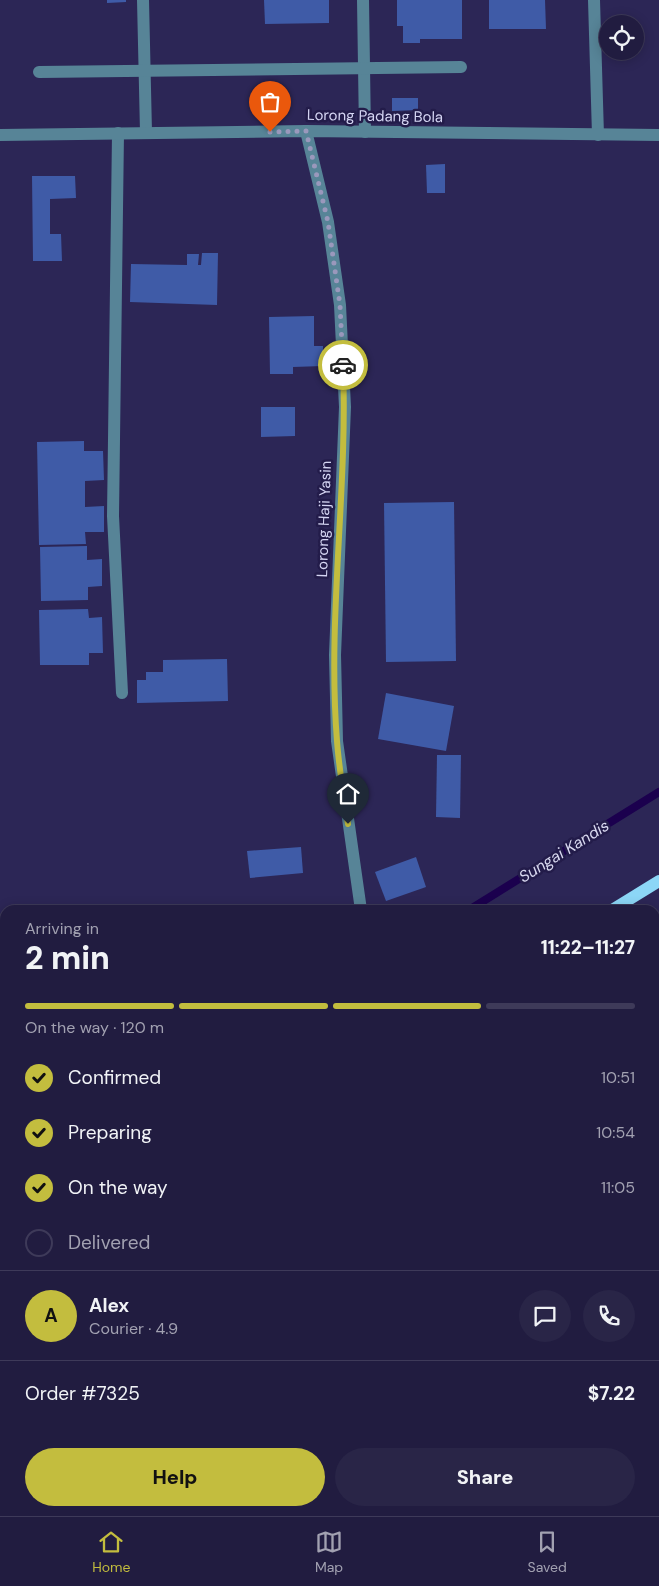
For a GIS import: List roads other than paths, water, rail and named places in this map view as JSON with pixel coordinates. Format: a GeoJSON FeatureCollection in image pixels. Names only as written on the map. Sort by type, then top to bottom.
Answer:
{"type":"FeatureCollection","features":[{"type":"Feature","properties":{"kind":"main road"},"geometry":{"type":"LineString","coordinates":[[620,905],[659,881]]}},
{"type":"Feature","properties":{"kind":"street"},"geometry":{"type":"LineString","coordinates":[[143,0],[146,132]]}},
{"type":"Feature","properties":{"kind":"street"},"geometry":{"type":"LineString","coordinates":[[363,0],[365,132]]}},
{"type":"Feature","properties":{"kind":"street"},"geometry":{"type":"LineString","coordinates":[[594,0],[598,135]]}},
{"type":"Feature","properties":{"kind":"street"},"geometry":{"type":"LineString","coordinates":[[39,72],[364,66],[461,67]]}},
{"type":"Feature","properties":{"kind":"street","name":"Lorong Padang Bola"},"geometry":{"type":"LineString","coordinates":[[0,135],[306,131],[659,135]]}},
{"type":"Feature","properties":{"kind":"street","name":"Lorong Haji Yasin"},"geometry":{"type":"LineString","coordinates":[[306,131],[328,222],[340,305],[345,408],[335,655],[337,741],[360,905]]}},
{"type":"Feature","properties":{"kind":"street"},"geometry":{"type":"LineString","coordinates":[[118,133],[113,516],[122,693]]}},
{"type":"Feature","properties":{"kind":"waterway","name":"Sungai Kandis"},"geometry":{"type":"LineString","coordinates":[[477,905],[659,792]]}}]}
